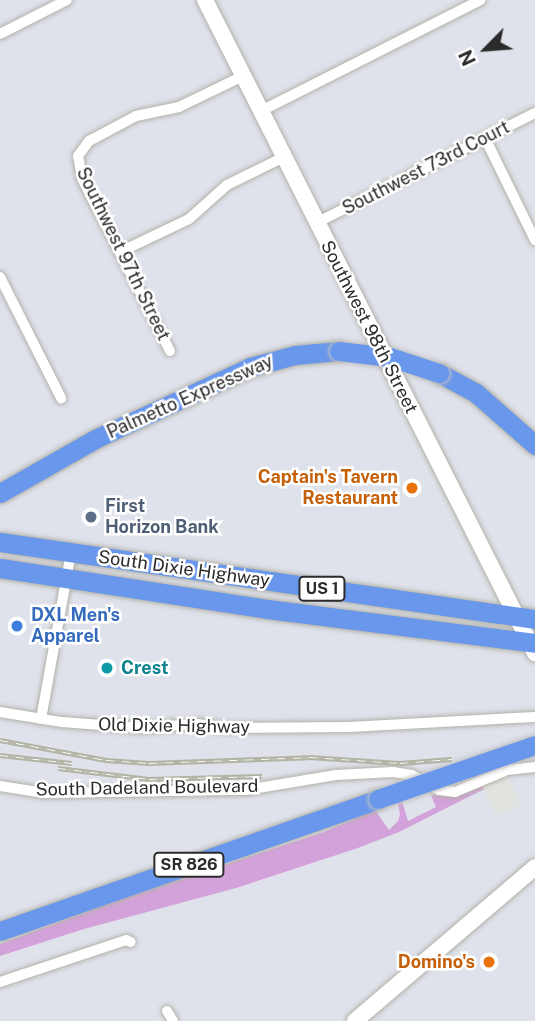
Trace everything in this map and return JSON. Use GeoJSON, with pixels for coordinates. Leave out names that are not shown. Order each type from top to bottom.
{"type":"FeatureCollection","features":[{"type":"Feature","properties":{"kind":"highway","name":"Palmetto Expressway"},"geometry":{"type":"LineString","coordinates":[[0,493],[95,439],[250,367],[295,355],[340,351],[390,357],[439,373],[476,393],[535,445]]}},
{"type":"Feature","properties":{"kind":"highway","name":"South Dixie Highway"},"geometry":{"type":"LineString","coordinates":[[0,542],[526,618]]}},
{"type":"Feature","properties":{"kind":"highway","name":"South Dixie Highway"},"geometry":{"type":"LineString","coordinates":[[0,568],[267,610],[533,646]]}},
{"type":"Feature","properties":{"kind":"highway"},"geometry":{"type":"LineString","coordinates":[[267,610],[273,582]]}},
{"type":"Feature","properties":{"kind":"highway","name":"SR 826"},"geometry":{"type":"LineString","coordinates":[[0,931],[535,745]]}},
{"type":"Feature","properties":{"kind":"street"},"geometry":{"type":"LineString","coordinates":[[0,34],[67,0]]}},
{"type":"Feature","properties":{"kind":"street","name":"Southwest 98th Street"},"geometry":{"type":"LineString","coordinates":[[205,0],[316,223],[526,618],[533,646]]}},
{"type":"Feature","properties":{"kind":"street"},"geometry":{"type":"LineString","coordinates":[[261,111],[481,0]]}},
{"type":"Feature","properties":{"kind":"street","name":"Southwest 97th Street"},"geometry":{"type":"LineString","coordinates":[[170,351],[82,178],[78,156],[89,141],[136,116],[178,107],[243,76]]}},
{"type":"Feature","properties":{"kind":"street","name":"Southwest 73rd Court"},"geometry":{"type":"LineString","coordinates":[[316,223],[535,113]]}},
{"type":"Feature","properties":{"kind":"street"},"geometry":{"type":"LineString","coordinates":[[485,138],[535,240]]}},
{"type":"Feature","properties":{"kind":"street"},"geometry":{"type":"LineString","coordinates":[[120,252],[189,219],[227,185],[284,157]]}},
{"type":"Feature","properties":{"kind":"street"},"geometry":{"type":"LineString","coordinates":[[0,276],[61,398]]}},
{"type":"Feature","properties":{"kind":"street"},"geometry":{"type":"LineString","coordinates":[[41,719],[71,552]]}},
{"type":"Feature","properties":{"kind":"street","name":"Old Dixie Highway"},"geometry":{"type":"LineString","coordinates":[[0,712],[96,725],[349,727],[535,717]]}},
{"type":"Feature","properties":{"kind":"street","name":"South Dadeland Boulevard"},"geometry":{"type":"LineString","coordinates":[[0,786],[44,793],[246,790],[336,775],[393,772],[412,775],[439,790],[455,792],[507,770],[535,767]]}},
{"type":"Feature","properties":{"kind":"street"},"geometry":{"type":"LineString","coordinates":[[355,1021],[535,867]]}},
{"type":"Feature","properties":{"kind":"street"},"geometry":{"type":"LineString","coordinates":[[0,982],[126,940],[131,942]]}},
{"type":"Feature","properties":{"kind":"shaded area"},"geometry":{"type":"Polygon","coordinates":[[[507,774],[521,805],[497,816],[482,786],[507,774]]]}},
{"type":"Feature","properties":{"kind":"shaded area"},"geometry":{"type":"Polygon","coordinates":[[[482,786],[484,789],[399,832],[358,848],[236,888],[84,929],[0,956],[0,944],[133,895],[324,832],[375,810],[389,830],[398,821],[400,814],[397,799],[401,798],[408,821],[436,807],[431,795],[456,797],[482,786]]]}},
{"type":"Feature","properties":{"kind":"railway"},"geometry":{"type":"LineString","coordinates":[[0,740],[106,760],[149,763],[309,757],[400,763],[452,759]]}},
{"type":"Feature","properties":{"kind":"railway"},"geometry":{"type":"LineString","coordinates":[[0,755],[72,763]]}},
{"type":"Feature","properties":{"kind":"railway"},"geometry":{"type":"LineString","coordinates":[[58,768],[149,779],[262,776]]}},
{"type":"Feature","properties":{"kind":"place","name":"Captain's Tavern Restaurant"},"geometry":{"type":"Point","coordinates":[412,488]}},
{"type":"Feature","properties":{"kind":"place","name":"First Horizon Bank"},"geometry":{"type":"Point","coordinates":[91,517]}},
{"type":"Feature","properties":{"kind":"place","name":"DXL Men's Apparel"},"geometry":{"type":"Point","coordinates":[17,626]}},
{"type":"Feature","properties":{"kind":"place","name":"Crest"},"geometry":{"type":"Point","coordinates":[107,668]}},
{"type":"Feature","properties":{"kind":"place","name":"Domino's"},"geometry":{"type":"Point","coordinates":[489,962]}}]}
